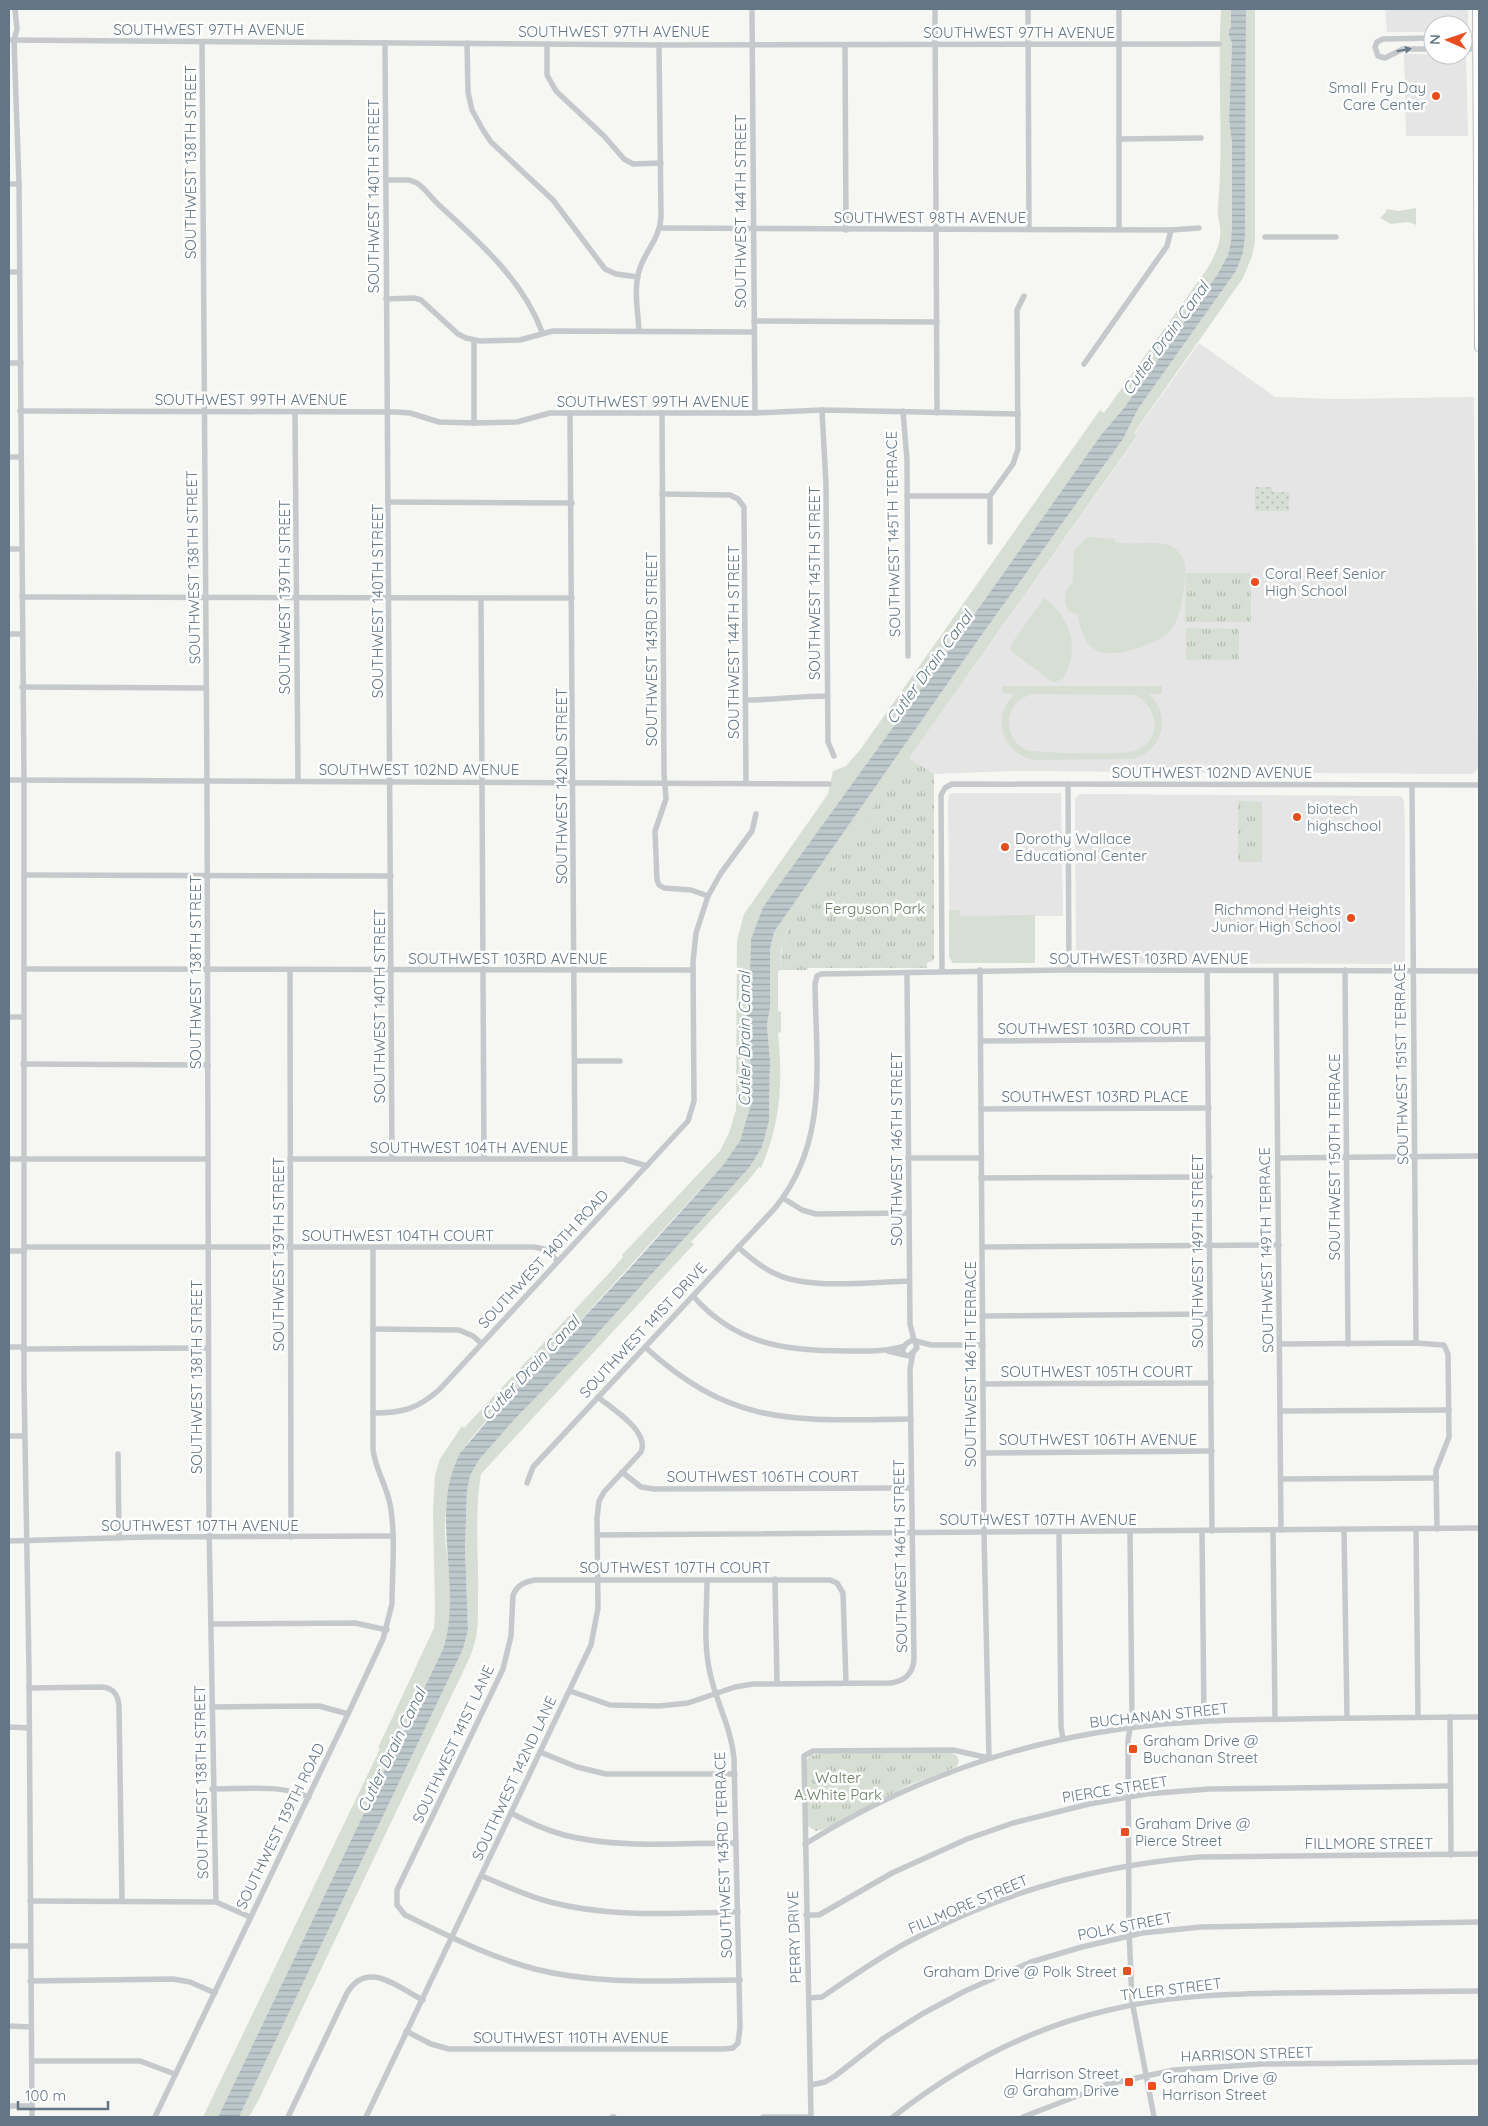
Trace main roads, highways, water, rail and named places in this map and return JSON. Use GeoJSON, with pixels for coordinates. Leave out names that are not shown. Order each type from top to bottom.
{"type":"FeatureCollection","features":[{"type":"Feature","properties":{"kind":"main road"},"geometry":{"type":"LineString","coordinates":[[1477,9],[1479,347]]}},
{"type":"Feature","properties":{"kind":"place","name":"Small Fry Day Care Center"},"geometry":{"type":"Point","coordinates":[1436,96]}},
{"type":"Feature","properties":{"kind":"place","name":"Coral Reef Senior High School"},"geometry":{"type":"Point","coordinates":[1255,582]}},
{"type":"Feature","properties":{"kind":"place","name":"biotech highschool"},"geometry":{"type":"Point","coordinates":[1297,817]}},
{"type":"Feature","properties":{"kind":"place","name":"Dorothy Wallace Educational Center"},"geometry":{"type":"Point","coordinates":[1005,847]}},
{"type":"Feature","properties":{"kind":"place","name":"Richmond Heights Junior High School"},"geometry":{"type":"Point","coordinates":[1351,918]}},
{"type":"Feature","properties":{"kind":"place","name":"Graham Drive @ Buchanan Street"},"geometry":{"type":"Point","coordinates":[1133,1749]}},
{"type":"Feature","properties":{"kind":"place","name":"Graham Drive @ Pierce Street"},"geometry":{"type":"Point","coordinates":[1125,1832]}},
{"type":"Feature","properties":{"kind":"place","name":"Graham Drive @ Polk Street"},"geometry":{"type":"Point","coordinates":[1127,1971]}},
{"type":"Feature","properties":{"kind":"place","name":"Harrison Street @ Graham Drive"},"geometry":{"type":"Point","coordinates":[1129,2082]}},
{"type":"Feature","properties":{"kind":"place","name":"Graham Drive @ Harrison Street"},"geometry":{"type":"Point","coordinates":[1152,2086]}},
{"type":"Feature","properties":{"kind":"water label","name":"Cutler Drain Canal"},"geometry":{"type":"Point","coordinates":[1165,338]}},
{"type":"Feature","properties":{"kind":"water label","name":"Cutler Drain Canal"},"geometry":{"type":"Point","coordinates":[929,667]}},
{"type":"Feature","properties":{"kind":"water label","name":"Cutler Drain Canal"},"geometry":{"type":"Point","coordinates":[744,1039]}},
{"type":"Feature","properties":{"kind":"water label","name":"Cutler Drain Canal"},"geometry":{"type":"Point","coordinates":[530,1368]}},
{"type":"Feature","properties":{"kind":"water label","name":"Cutler Drain Canal"},"geometry":{"type":"Point","coordinates":[391,1750]}},
{"type":"Feature","properties":{"kind":"park label","name":"Ferguson Park"},"geometry":{"type":"Point","coordinates":[875,908]}},
{"type":"Feature","properties":{"kind":"park label","name":"Walter A.White Park"},"geometry":{"type":"Point","coordinates":[838,1786]}}]}
